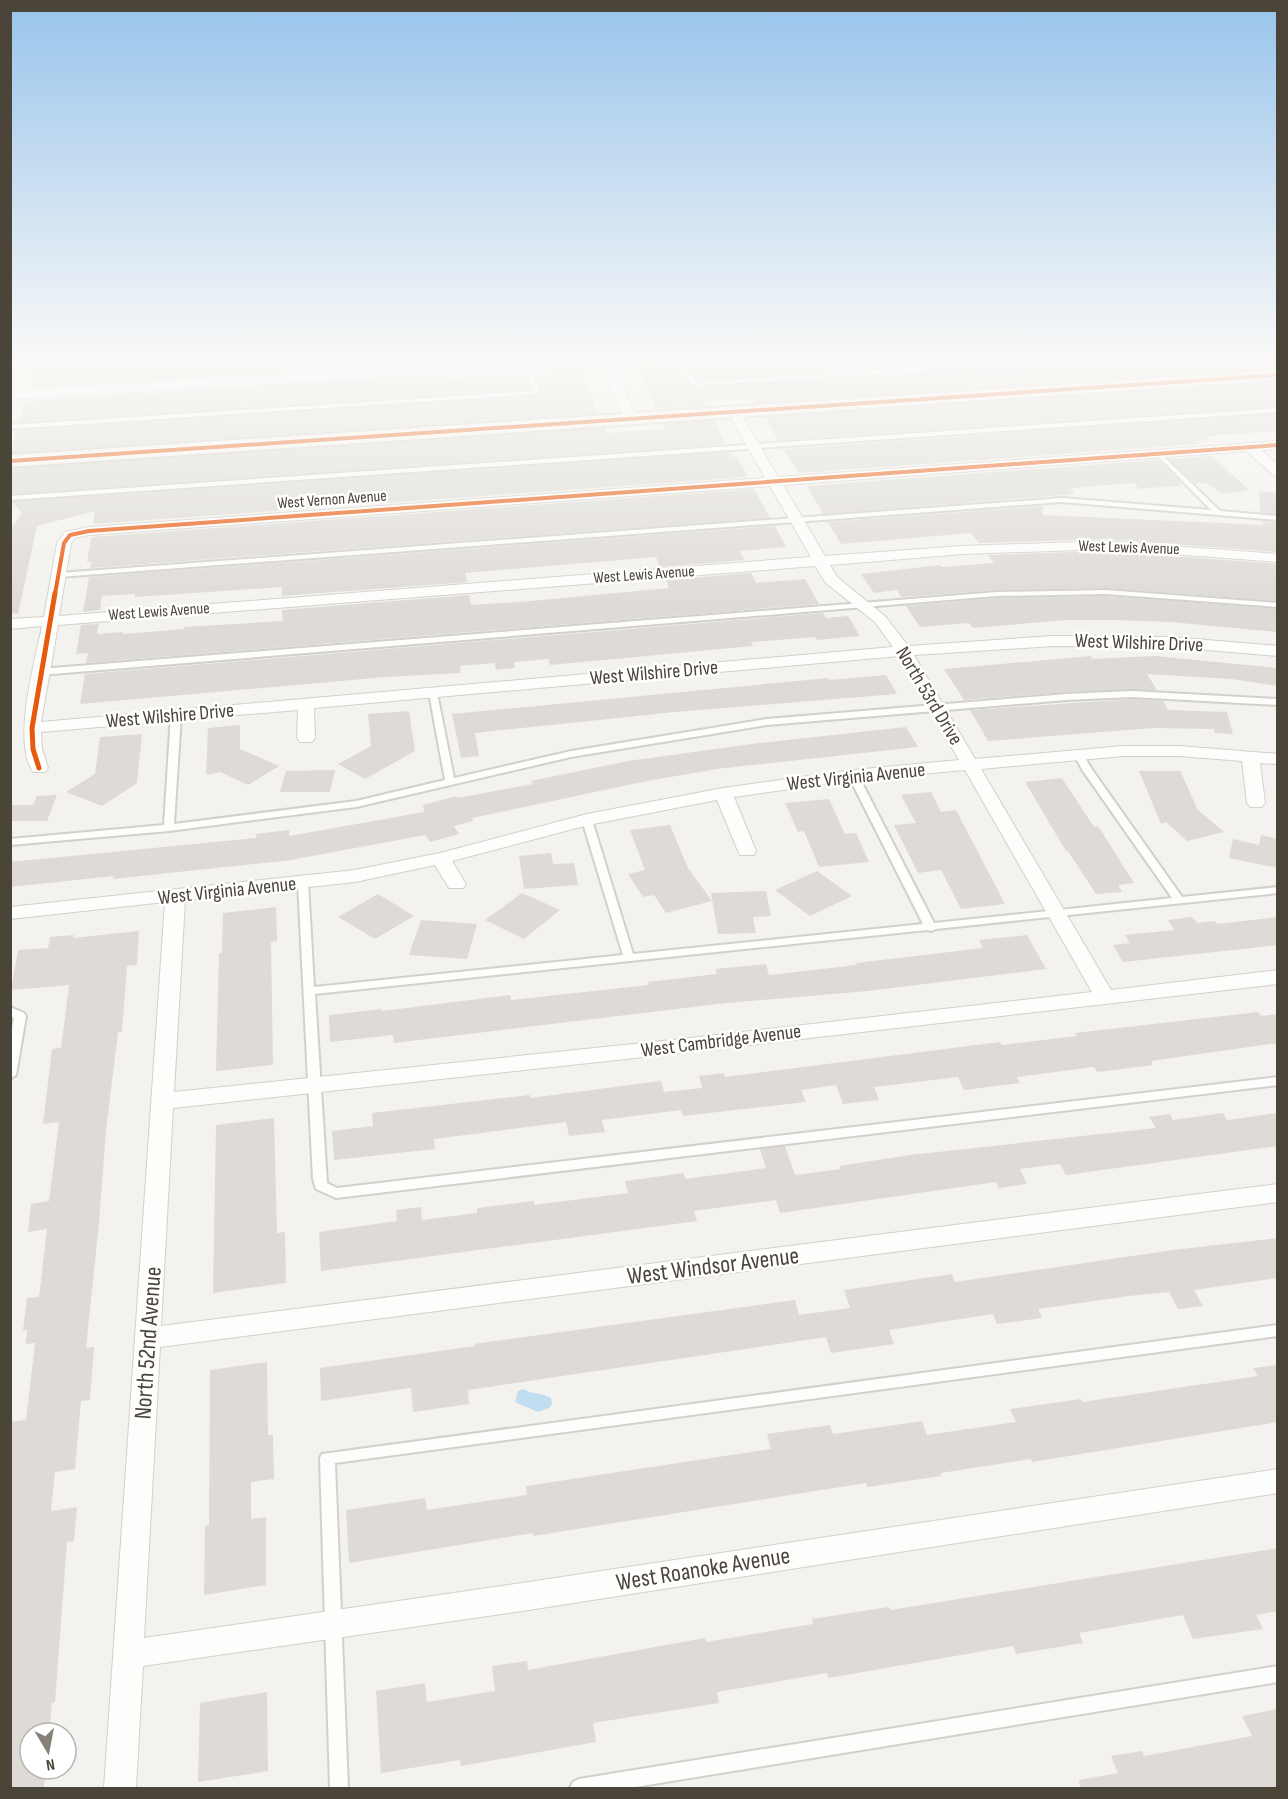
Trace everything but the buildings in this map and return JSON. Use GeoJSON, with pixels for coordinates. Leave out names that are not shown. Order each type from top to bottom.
{"type":"FeatureCollection","features":[{"type":"Feature","properties":{"kind":"street"},"geometry":{"type":"LineString","coordinates":[[10,460],[283,442]]}},
{"type":"Feature","properties":{"kind":"street","name":"North 53rd Drive"},"geometry":{"type":"LineString","coordinates":[[751,442],[831,580],[880,619],[904,651],[1105,997]]}},
{"type":"Feature","properties":{"kind":"street","name":"West Vernon Avenue"},"geometry":{"type":"LineString","coordinates":[[59,575],[64,543],[70,535],[89,531],[1278,445]]}},
{"type":"Feature","properties":{"kind":"street"},"geometry":{"type":"LineString","coordinates":[[1250,447],[1278,472]]}},
{"type":"Feature","properties":{"kind":"street","name":"West Lewis Avenue"},"geometry":{"type":"LineString","coordinates":[[10,624],[963,550],[1106,545],[1278,558]]}},
{"type":"Feature","properties":{"kind":"street"},"geometry":{"type":"LineString","coordinates":[[39,768],[33,749],[32,728],[40,672],[59,575]]}},
{"type":"Feature","properties":{"kind":"street","name":"West Wilshire Drive"},"geometry":{"type":"LineString","coordinates":[[32,728],[904,651],[1053,641],[1171,642],[1278,651]]}},
{"type":"Feature","properties":{"kind":"street"},"geometry":{"type":"LineString","coordinates":[[306,704],[306,738]]}},
{"type":"Feature","properties":{"kind":"street","name":"West Virginia Avenue"},"geometry":{"type":"LineString","coordinates":[[10,913],[354,876],[441,858],[587,820],[723,793],[853,774],[1123,751],[1179,751],[1278,759]]}},
{"type":"Feature","properties":{"kind":"street"},"geometry":{"type":"LineString","coordinates":[[1250,756],[1256,803]]}},
{"type":"Feature","properties":{"kind":"street"},"geometry":{"type":"LineString","coordinates":[[723,793],[747,851]]}},
{"type":"Feature","properties":{"kind":"street"},"geometry":{"type":"LineString","coordinates":[[441,858],[456,884]]}},
{"type":"Feature","properties":{"kind":"street","name":"North 52nd Avenue"},"geometry":{"type":"LineString","coordinates":[[120,1788],[175,897]]}},
{"type":"Feature","properties":{"kind":"street","name":"West Cambridge Avenue"},"geometry":{"type":"LineString","coordinates":[[163,1101],[672,1047],[1278,977]]}},
{"type":"Feature","properties":{"kind":"street","name":"West Windsor Avenue"},"geometry":{"type":"LineString","coordinates":[[148,1338],[1278,1193]]}},
{"type":"Feature","properties":{"kind":"street","name":"West Roanoke Avenue"},"geometry":{"type":"LineString","coordinates":[[129,1653],[332,1625],[1278,1481]]}},
{"type":"Feature","properties":{"kind":"lane"},"geometry":{"type":"LineString","coordinates":[[10,498],[812,442]]}},
{"type":"Feature","properties":{"kind":"lane"},"geometry":{"type":"LineString","coordinates":[[1159,454],[1217,512]]}},
{"type":"Feature","properties":{"kind":"lane"},"geometry":{"type":"LineString","coordinates":[[59,575],[1062,500],[1278,518]]}},
{"type":"Feature","properties":{"kind":"lane"},"geometry":{"type":"LineString","coordinates":[[40,672],[997,594],[1106,592],[1278,605]]}},
{"type":"Feature","properties":{"kind":"lane"},"geometry":{"type":"LineString","coordinates":[[433,693],[450,782]]}},
{"type":"Feature","properties":{"kind":"lane"},"geometry":{"type":"LineString","coordinates":[[10,842],[169,828],[356,804],[571,754],[767,722],[935,707],[1132,694],[1278,702]]}},
{"type":"Feature","properties":{"kind":"lane"},"geometry":{"type":"LineString","coordinates":[[169,828],[176,716]]}},
{"type":"Feature","properties":{"kind":"lane"},"geometry":{"type":"LineString","coordinates":[[1079,755],[1179,900]]}},
{"type":"Feature","properties":{"kind":"lane"},"geometry":{"type":"LineString","coordinates":[[853,774],[931,928]]}},
{"type":"Feature","properties":{"kind":"lane"},"geometry":{"type":"LineString","coordinates":[[587,820],[629,958]]}},
{"type":"Feature","properties":{"kind":"lane"},"geometry":{"type":"LineString","coordinates":[[303,883],[321,1186],[336,1193],[1278,1081]]}},
{"type":"Feature","properties":{"kind":"lane"},"geometry":{"type":"LineString","coordinates":[[310,991],[1278,890]]}},
{"type":"Feature","properties":{"kind":"lane"},"geometry":{"type":"LineString","coordinates":[[10,1011],[20,1016],[10,1075]]}},
{"type":"Feature","properties":{"kind":"lane"},"geometry":{"type":"LineString","coordinates":[[339,1788],[327,1458],[1278,1330]]}},
{"type":"Feature","properties":{"kind":"lane"},"geometry":{"type":"LineString","coordinates":[[579,1788],[1278,1674]]}},
{"type":"Feature","properties":{"kind":"water"},"geometry":{"type":"Polygon","coordinates":[[[523,1389],[548,1396],[552,1404],[549,1408],[538,1412],[515,1402],[518,1391],[523,1389]]]}},
{"type":"Feature","properties":{"kind":"cycle path"},"geometry":{"type":"LineString","coordinates":[[10,461],[291,442]]}},
{"type":"Feature","properties":{"kind":"cycle path"},"geometry":{"type":"LineString","coordinates":[[39,768],[33,749],[32,728],[64,543],[70,535],[89,531],[1278,445]]}}]}
